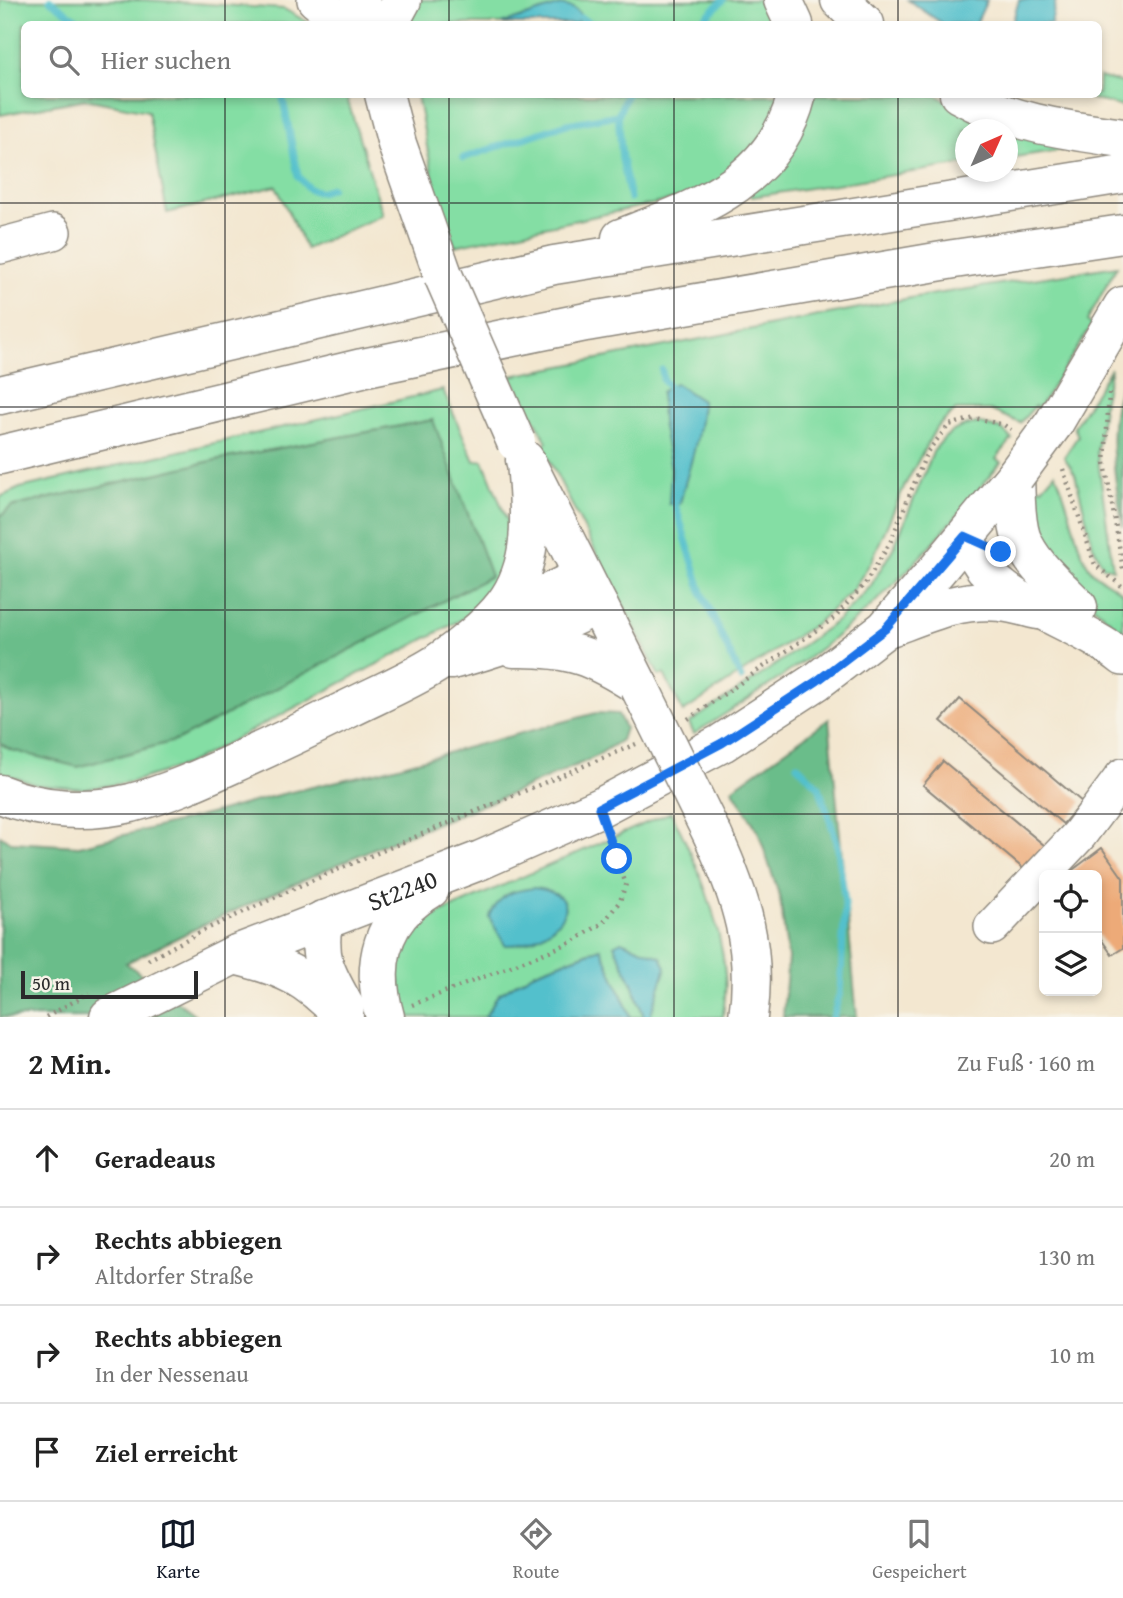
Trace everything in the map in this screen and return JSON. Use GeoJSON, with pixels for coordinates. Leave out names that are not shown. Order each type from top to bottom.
{"type":"FeatureCollection","features":[{"type":"Feature","properties":{"kind":"main road"},"geometry":{"type":"LineString","coordinates":[[360,0],[365,21]]}},
{"type":"Feature","properties":{"kind":"main road"},"geometry":{"type":"LineString","coordinates":[[391,21],[402,0]]}},
{"type":"Feature","properties":{"kind":"main road"},"geometry":{"type":"LineString","coordinates":[[783,0],[793,21]]}},
{"type":"Feature","properties":{"kind":"main road"},"geometry":{"type":"LineString","coordinates":[[840,0],[862,21]]}},
{"type":"Feature","properties":{"kind":"main road"},"geometry":{"type":"LineString","coordinates":[[385,98],[419,207],[469,337],[521,452],[713,836],[742,905],[750,948],[748,1017]]}},
{"type":"Feature","properties":{"kind":"main road"},"geometry":{"type":"LineString","coordinates":[[554,265],[697,208],[728,191],[753,172],[776,144],[792,113],[796,98]]}},
{"type":"Feature","properties":{"kind":"main road"},"geometry":{"type":"LineString","coordinates":[[966,98],[1033,125],[1123,138]]}},
{"type":"Feature","properties":{"kind":"main road"},"geometry":{"type":"LineString","coordinates":[[0,395],[554,265],[1123,174]]}},
{"type":"Feature","properties":{"kind":"main road"},"geometry":{"type":"LineString","coordinates":[[0,455],[362,368],[586,322],[1123,234]]}},
{"type":"Feature","properties":{"kind":"main road"},"geometry":{"type":"LineString","coordinates":[[382,1009],[379,966],[382,943],[395,919],[413,899],[481,860],[599,808],[699,755],[817,681],[885,629],[1015,476],[1054,423],[1121,310]]}},
{"type":"Feature","properties":{"kind":"main road"},"geometry":{"type":"LineString","coordinates":[[0,482],[151,420]]}},
{"type":"Feature","properties":{"kind":"main road"},"geometry":{"type":"LineString","coordinates":[[492,636],[504,605],[517,583],[528,551],[530,511],[521,452]]}},
{"type":"Feature","properties":{"kind":"main road"},"geometry":{"type":"LineString","coordinates":[[1015,476],[1018,521],[1021,536],[1030,555],[1078,607]]}},
{"type":"Feature","properties":{"kind":"main road"},"geometry":{"type":"LineString","coordinates":[[0,794],[19,802],[48,808],[92,808],[129,803],[176,789],[297,735],[492,636],[591,590]]}},
{"type":"Feature","properties":{"kind":"main road"},"geometry":{"type":"LineString","coordinates":[[885,629],[931,611],[965,603],[999,601],[1038,610]]}},
{"type":"Feature","properties":{"kind":"main road"},"geometry":{"type":"LineString","coordinates":[[492,636],[579,654],[605,664],[639,686]]}},
{"type":"Feature","properties":{"kind":"main road","name":"St2240"},"geometry":{"type":"LineString","coordinates":[[102,1004],[481,860]]}},
{"type":"Feature","properties":{"kind":"main road"},"geometry":{"type":"LineString","coordinates":[[333,916],[382,1009]]}},
{"type":"Feature","properties":{"kind":"main road"},"geometry":{"type":"LineString","coordinates":[[234,955],[267,962],[294,974],[320,993],[344,1017]]}},
{"type":"Feature","properties":{"kind":"street"},"geometry":{"type":"LineString","coordinates":[[316,0],[341,21]]}},
{"type":"Feature","properties":{"kind":"street"},"geometry":{"type":"LineString","coordinates":[[0,246],[53,232]]}},
{"type":"Feature","properties":{"kind":"street"},"geometry":{"type":"LineString","coordinates":[[965,536],[1001,552],[1078,607],[1114,651]]}},
{"type":"Feature","properties":{"kind":"street"},"geometry":{"type":"LineString","coordinates":[[965,536],[985,569],[997,581],[1038,610],[1114,651]]}},
{"type":"Feature","properties":{"kind":"street"},"geometry":{"type":"LineString","coordinates":[[992,927],[1079,835],[1123,776]]}},
{"type":"Feature","properties":{"kind":"path"},"geometry":{"type":"LineString","coordinates":[[1109,391],[1105,463],[1123,569]]}},
{"type":"Feature","properties":{"kind":"path"},"geometry":{"type":"LineString","coordinates":[[677,724],[834,618],[865,584],[890,543],[927,452],[949,425],[975,418],[1004,425],[1017,435]]}},
{"type":"Feature","properties":{"kind":"path"},"geometry":{"type":"LineString","coordinates":[[1063,469],[1095,565],[1123,587]]}},
{"type":"Feature","properties":{"kind":"path"},"geometry":{"type":"LineString","coordinates":[[142,964],[202,931],[313,880],[643,741]]}},
{"type":"Feature","properties":{"kind":"path"},"geometry":{"type":"LineString","coordinates":[[382,1009],[572,942],[603,923],[620,901],[625,884],[599,808]]}},
{"type":"Feature","properties":{"kind":"path"},"geometry":{"type":"LineString","coordinates":[[46,1017],[102,1004]]}},
{"type":"Feature","properties":{"kind":"green space"},"geometry":{"type":"Polygon","coordinates":[[[0,0],[146,0],[284,9],[306,21],[21,21],[21,98],[347,98],[383,215],[306,249],[276,186],[167,213],[148,111],[85,99],[0,115],[0,0]]]}},
{"type":"Feature","properties":{"kind":"green space"},"geometry":{"type":"Polygon","coordinates":[[[414,0],[769,0],[778,21],[408,21],[414,0]]]}},
{"type":"Feature","properties":{"kind":"green space"},"geometry":{"type":"Polygon","coordinates":[[[1102,78],[1123,83],[1123,107],[1089,98],[1102,98],[1102,78]]]}},
{"type":"Feature","properties":{"kind":"green space"},"geometry":{"type":"Polygon","coordinates":[[[418,98],[781,98],[764,139],[728,178],[681,198],[455,246],[437,198],[418,98]]]}},
{"type":"Feature","properties":{"kind":"green space"},"geometry":{"type":"Polygon","coordinates":[[[807,98],[941,98],[995,119],[955,119],[955,166],[752,197],[750,193],[807,98]]]}},
{"type":"Feature","properties":{"kind":"green space"},"geometry":{"type":"Polygon","coordinates":[[[1018,128],[1074,148],[1018,156],[1018,128]]]}},
{"type":"Feature","properties":{"kind":"green space"},"geometry":{"type":"Polygon","coordinates":[[[1117,266],[1087,321],[1092,325],[1038,409],[1035,406],[1020,423],[990,410],[956,410],[936,428],[904,487],[872,560],[853,590],[818,622],[683,712],[664,674],[659,676],[542,446],[547,442],[511,376],[916,297],[1117,266]]]}},
{"type":"Feature","properties":{"kind":"green space"},"geometry":{"type":"Polygon","coordinates":[[[1111,368],[1097,452],[1113,569],[1103,566],[1093,546],[1075,474],[1064,457],[1078,436],[1074,427],[1111,368]]]}},
{"type":"Feature","properties":{"kind":"green space"},"geometry":{"type":"Polygon","coordinates":[[[1123,380],[1123,527],[1114,472],[1113,434],[1117,397],[1123,380]]]}},
{"type":"Feature","properties":{"kind":"green space"},"geometry":{"type":"Polygon","coordinates":[[[443,390],[474,461],[483,460],[513,535],[493,603],[186,765],[131,782],[85,789],[37,785],[0,772],[0,743],[11,750],[433,420],[216,460],[11,507],[0,517],[0,497],[20,488],[443,390]]]}},
{"type":"Feature","properties":{"kind":"green space"},"geometry":{"type":"Polygon","coordinates":[[[433,420],[491,576],[178,740],[78,767],[11,750],[0,743],[0,517],[11,507],[216,460],[433,420]]]}},
{"type":"Feature","properties":{"kind":"green space"},"geometry":{"type":"Polygon","coordinates":[[[977,423],[1001,429],[1012,439],[996,459],[1001,462],[930,546],[873,605],[834,638],[694,734],[689,723],[838,620],[870,587],[895,545],[933,452],[952,432],[977,423]]]}},
{"type":"Feature","properties":{"kind":"green space"},"geometry":{"type":"Polygon","coordinates":[[[1055,473],[1086,562],[1095,574],[1123,594],[1123,632],[1055,573],[1037,547],[1030,500],[1038,486],[1042,488],[1055,473]]]}},
{"type":"Feature","properties":{"kind":"green space"},"geometry":{"type":"Polygon","coordinates":[[[596,713],[618,714],[625,728],[621,740],[593,758],[379,846],[203,925],[126,963],[198,1017],[0,1017],[0,835],[11,842],[79,846],[376,772],[596,713]]]}},
{"type":"Feature","properties":{"kind":"green space"},"geometry":{"type":"Polygon","coordinates":[[[829,719],[857,1017],[783,1017],[788,958],[780,898],[758,831],[732,789],[829,719]]]}},
{"type":"Feature","properties":{"kind":"green space"},"geometry":{"type":"Polygon","coordinates":[[[671,812],[690,851],[713,911],[726,979],[723,1017],[650,1017],[632,983],[644,1017],[631,1017],[600,948],[533,973],[498,995],[485,1017],[409,1017],[399,982],[397,955],[402,941],[412,931],[442,912],[671,812]]]}},
{"type":"Feature","properties":{"kind":"water"},"geometry":{"type":"Polygon","coordinates":[[[908,0],[987,0],[977,21],[939,21],[908,0]]]}},
{"type":"Feature","properties":{"kind":"water"},"geometry":{"type":"Polygon","coordinates":[[[1019,0],[1056,0],[1052,21],[1013,21],[1019,0]]]}},
{"type":"Feature","properties":{"kind":"water"},"geometry":{"type":"Polygon","coordinates":[[[560,5],[573,8],[581,18],[578,21],[510,21],[560,5]]]}},
{"type":"Feature","properties":{"kind":"water"},"geometry":{"type":"Polygon","coordinates":[[[675,383],[702,401],[696,441],[680,504],[669,504],[671,469],[662,422],[661,392],[675,383]]]}},
{"type":"Feature","properties":{"kind":"water"},"geometry":{"type":"Polygon","coordinates":[[[535,888],[554,893],[563,901],[564,911],[559,921],[535,938],[520,944],[505,945],[489,917],[502,898],[519,890],[535,888]]]}},
{"type":"Feature","properties":{"kind":"water"},"geometry":{"type":"Polygon","coordinates":[[[621,941],[661,957],[666,967],[650,1017],[644,1017],[614,945],[621,941]]]}},
{"type":"Feature","properties":{"kind":"water"},"geometry":{"type":"Polygon","coordinates":[[[601,948],[631,1017],[485,1017],[498,995],[533,973],[601,948]]]}},
{"type":"Feature","properties":{"kind":"building"},"geometry":{"type":"Polygon","coordinates":[[[960,699],[1082,802],[1063,824],[941,721],[960,699]]]}},
{"type":"Feature","properties":{"kind":"building"},"geometry":{"type":"Polygon","coordinates":[[[943,761],[1045,846],[1025,870],[923,785],[943,761]]]}},
{"type":"Feature","properties":{"kind":"building"},"geometry":{"type":"Polygon","coordinates":[[[1102,848],[1123,878],[1123,948],[1112,955],[1102,940],[1102,870],[1073,870],[1102,848]]]}},
{"type":"Feature","properties":{"kind":"waterway"},"geometry":{"type":"LineString","coordinates":[[50,0],[79,21]]}},
{"type":"Feature","properties":{"kind":"waterway"},"geometry":{"type":"LineString","coordinates":[[702,21],[723,0]]}},
{"type":"Feature","properties":{"kind":"waterway"},"geometry":{"type":"LineString","coordinates":[[581,18],[586,21]]}},
{"type":"Feature","properties":{"kind":"waterway"},"geometry":{"type":"LineString","coordinates":[[283,98],[298,176],[309,189],[320,192],[331,188]]}},
{"type":"Feature","properties":{"kind":"waterway"},"geometry":{"type":"LineString","coordinates":[[625,98],[618,115],[622,159],[630,198]]}},
{"type":"Feature","properties":{"kind":"waterway"},"geometry":{"type":"LineString","coordinates":[[463,158],[567,124],[618,115]]}},
{"type":"Feature","properties":{"kind":"waterway"},"geometry":{"type":"LineString","coordinates":[[662,370],[663,380],[669,387]]}},
{"type":"Feature","properties":{"kind":"waterway"},"geometry":{"type":"LineString","coordinates":[[675,504],[702,593],[741,678]]}},
{"type":"Feature","properties":{"kind":"waterway"},"geometry":{"type":"LineString","coordinates":[[797,765],[819,787],[837,842],[845,903],[840,992],[833,1017]]}},
{"type":"Feature","properties":{"kind":"route"},"geometry":{"type":"LineString","coordinates":[[617,859],[599,808],[722,743],[817,681],[885,629],[965,536],[1001,552]]}}]}
